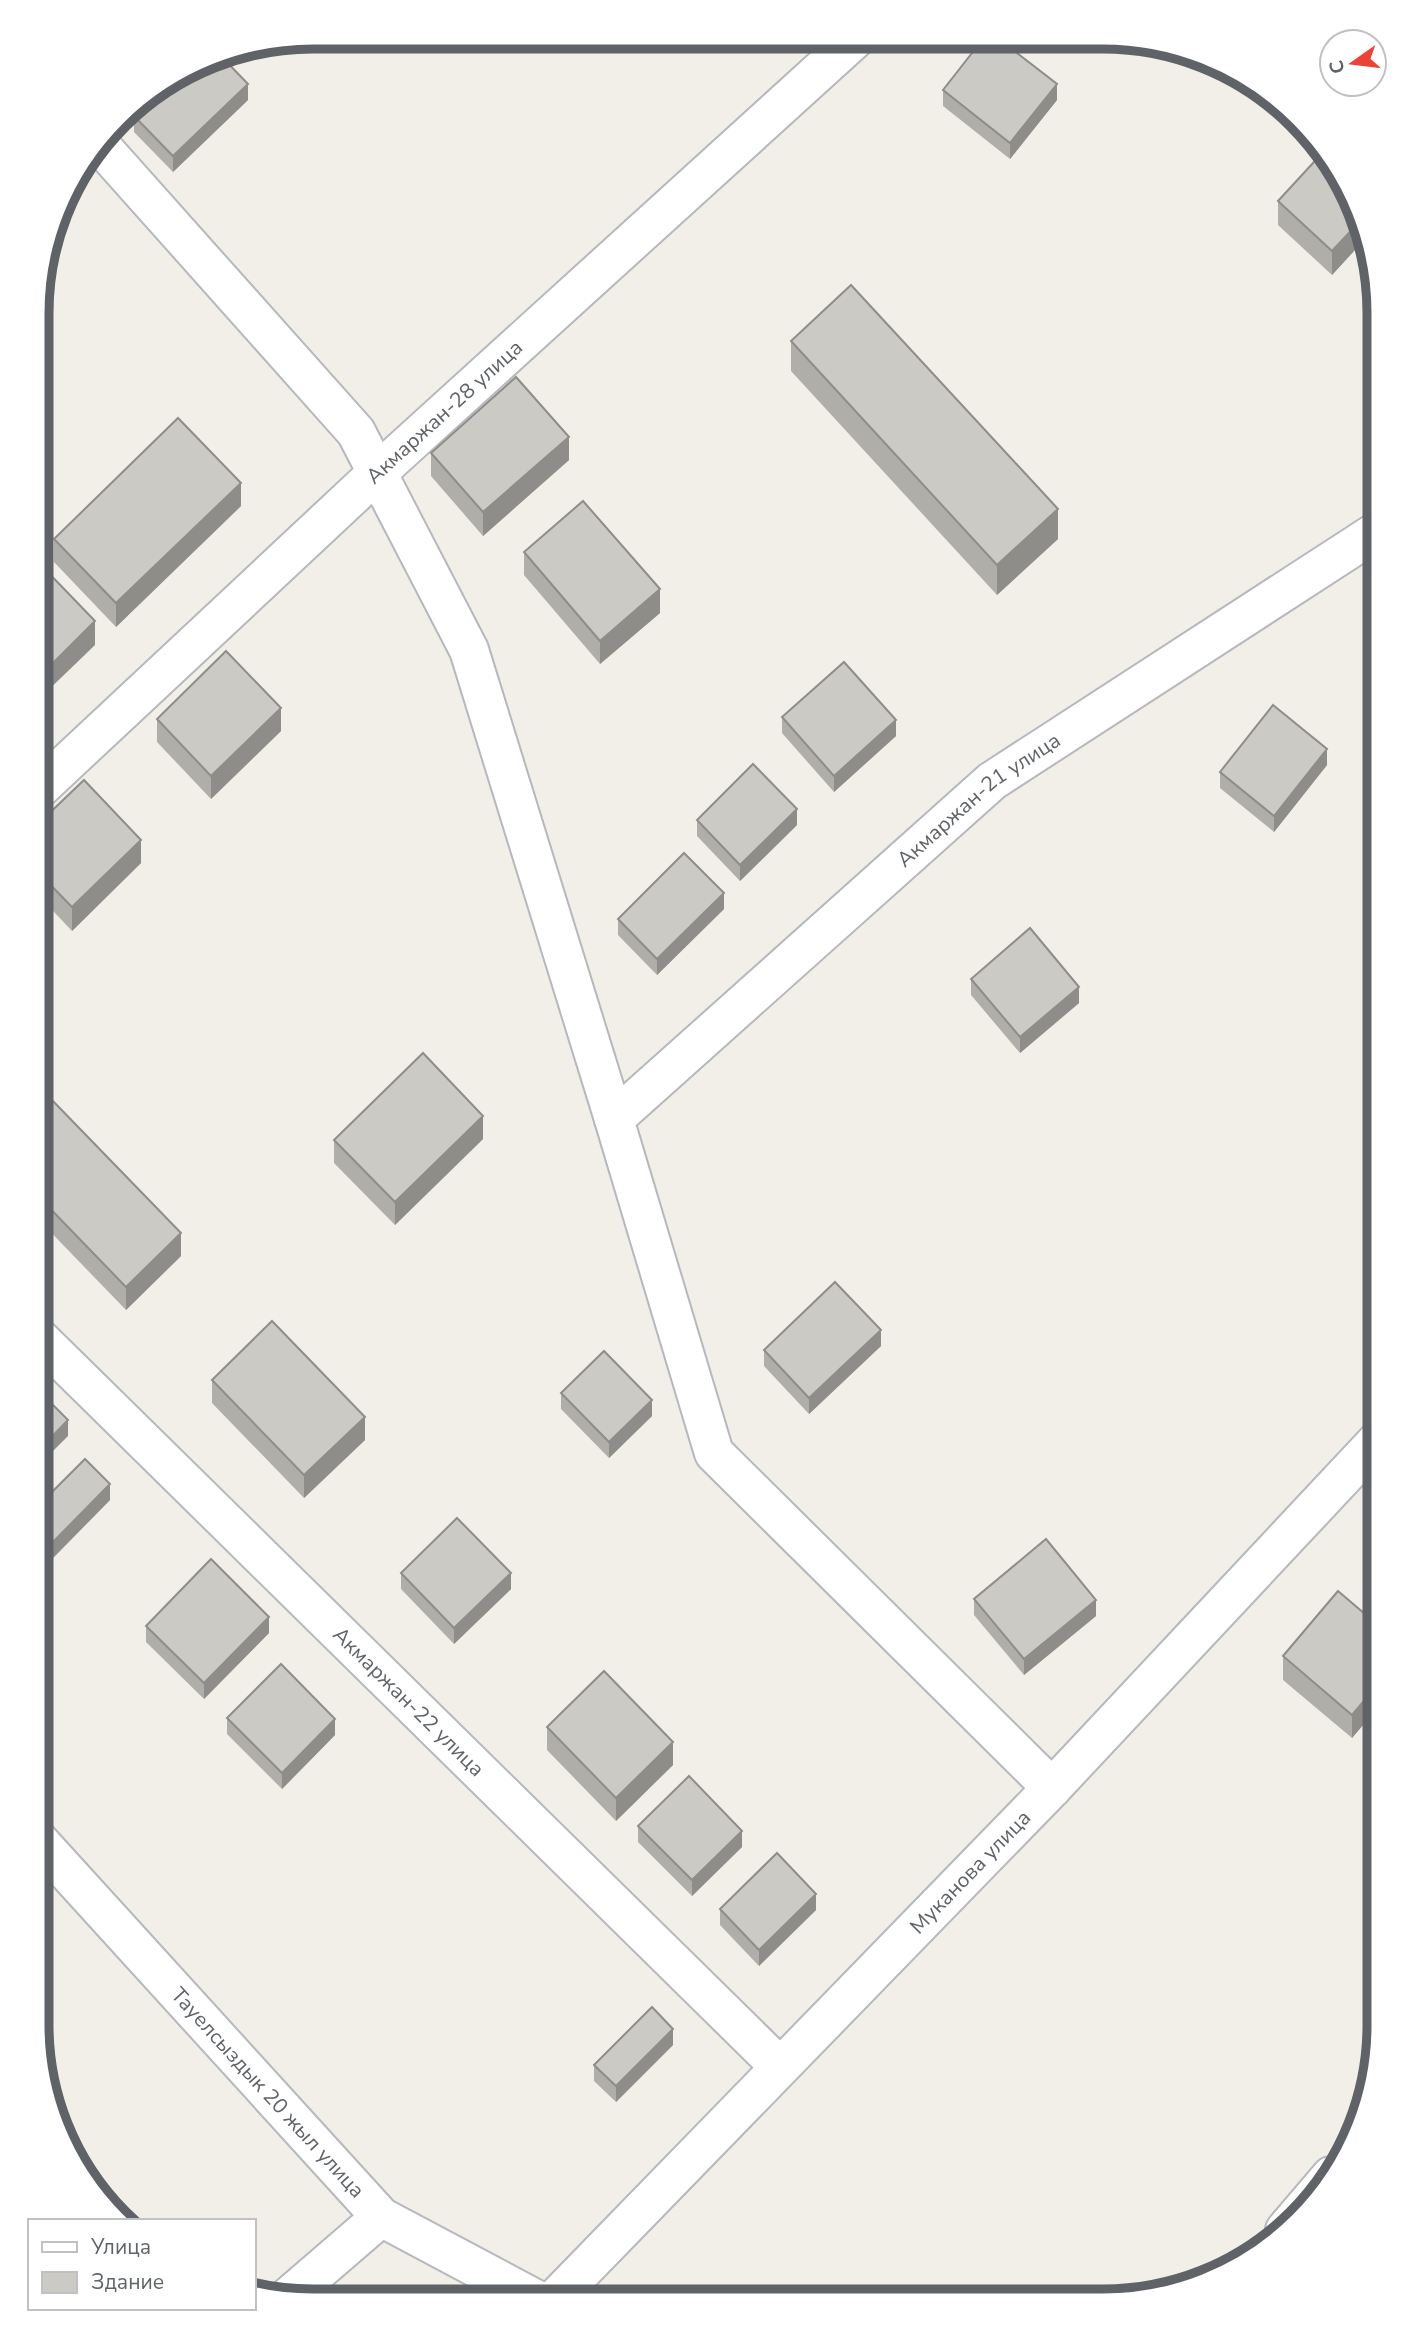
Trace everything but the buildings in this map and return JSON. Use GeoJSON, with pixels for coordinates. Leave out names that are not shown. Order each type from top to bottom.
{"type":"FeatureCollection","features":[{"type":"Feature","properties":{"kind":"street","name":"Акмаржан-28 улица"},"geometry":{"type":"LineString","coordinates":[[49,780],[377,473],[844,49]]}},
{"type":"Feature","properties":{"kind":"street"},"geometry":{"type":"LineString","coordinates":[[105,150],[356,432],[470,650],[714,1453],[1052,1788]]}},
{"type":"Feature","properties":{"kind":"street","name":"Акмаржан-21 улица"},"geometry":{"type":"LineString","coordinates":[[614,1119],[992,781],[1367,538]]}},
{"type":"Feature","properties":{"kind":"street","name":"Акмаржан-22 улица"},"geometry":{"type":"LineString","coordinates":[[49,1348],[780,2067]]}},
{"type":"Feature","properties":{"kind":"street","name":"Муканова улица"},"geometry":{"type":"LineString","coordinates":[[565,2289],[1052,1788],[1367,1452]]}},
{"type":"Feature","properties":{"kind":"street","name":"Тауелсыздык 20 жыл улица"},"geometry":{"type":"LineString","coordinates":[[49,1852],[381,2217],[516,2289]]}},
{"type":"Feature","properties":{"kind":"street"},"geometry":{"type":"LineString","coordinates":[[299,2288],[381,2217]]}}]}
